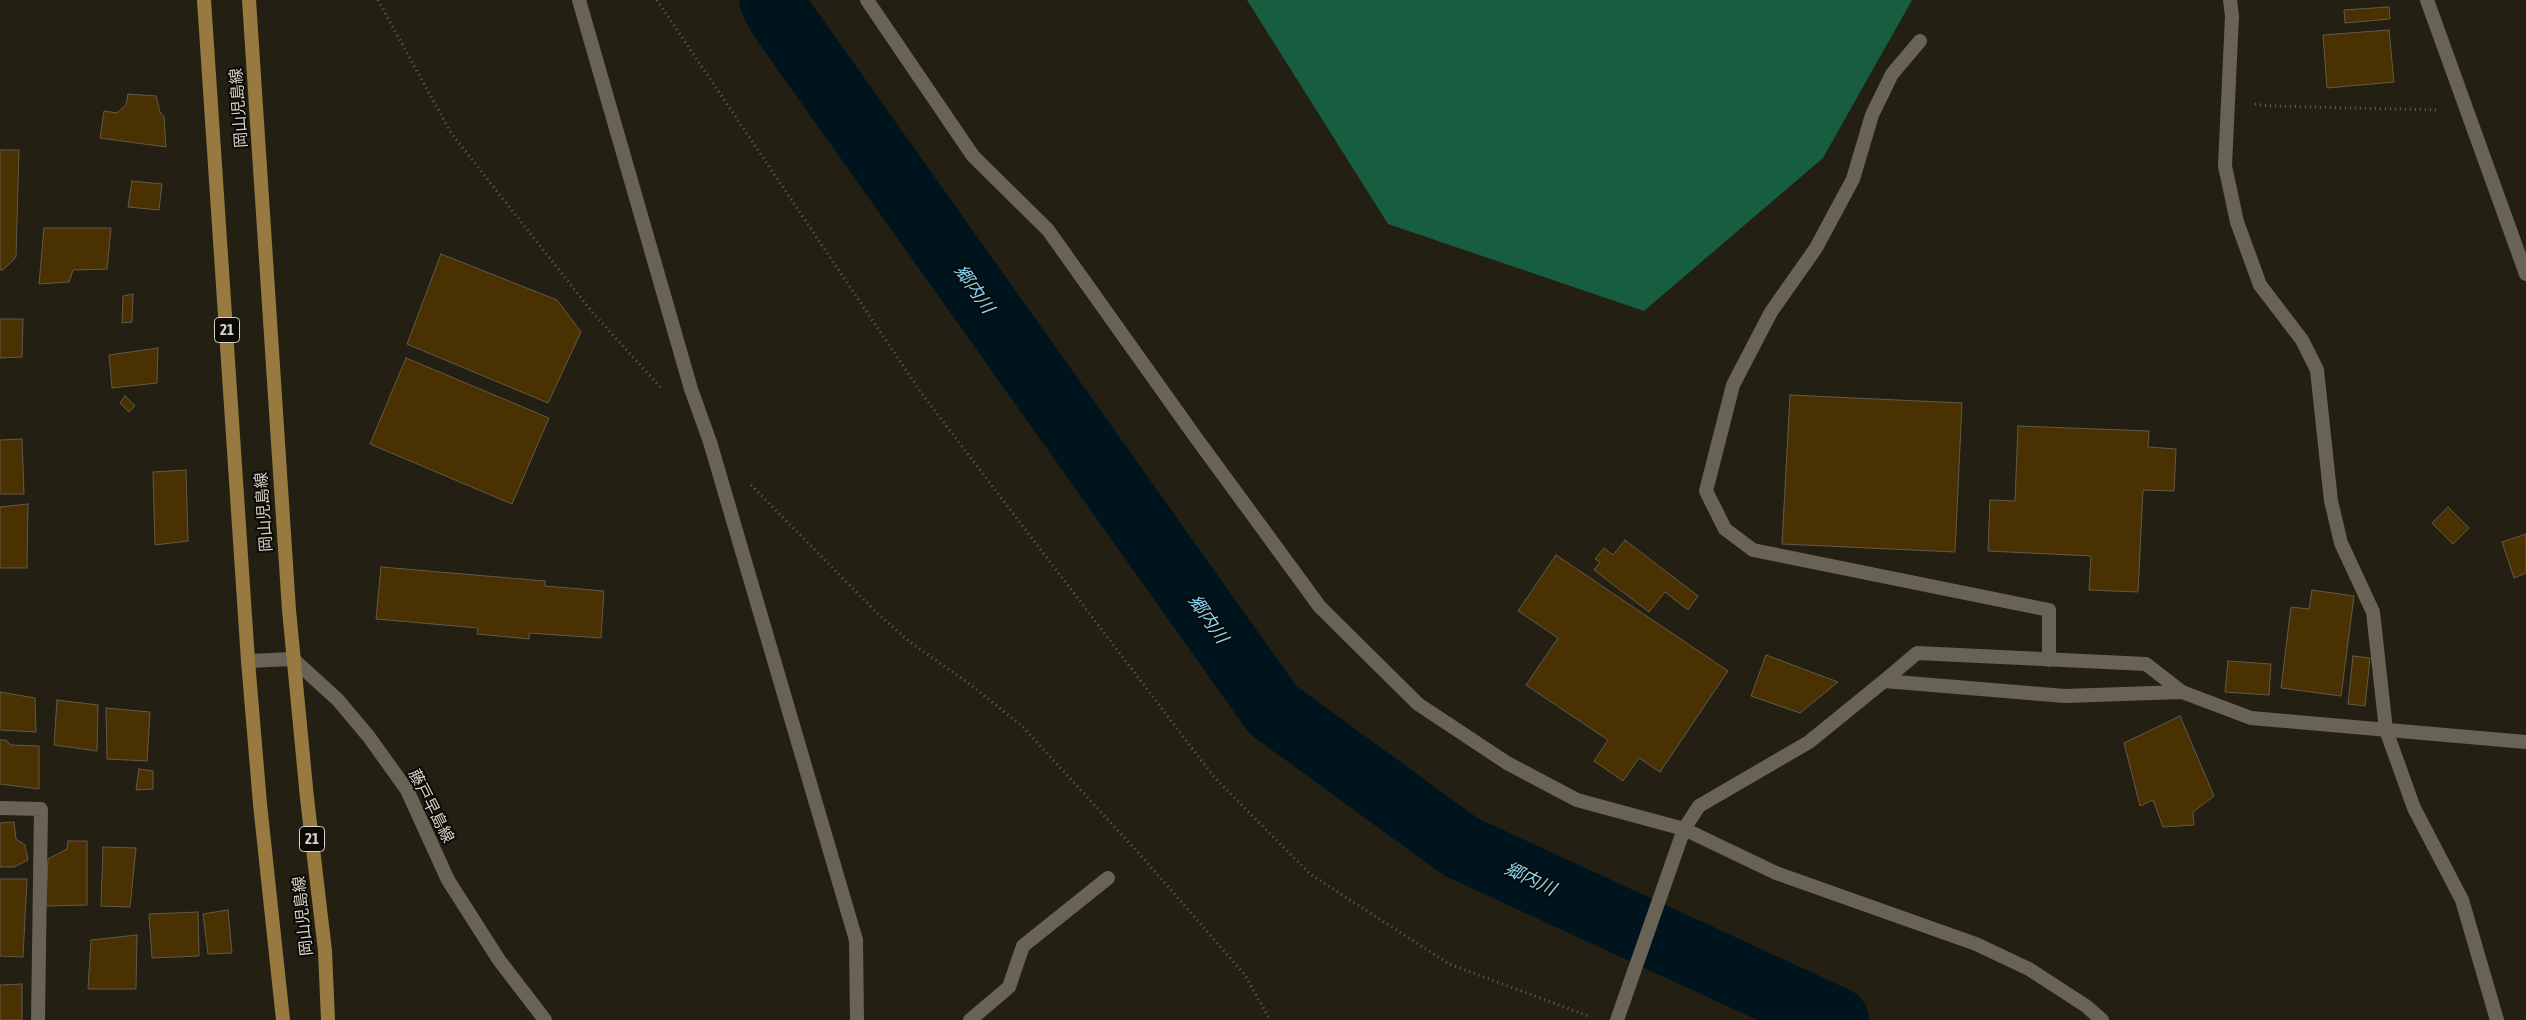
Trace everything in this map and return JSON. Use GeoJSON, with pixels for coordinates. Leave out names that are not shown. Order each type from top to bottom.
{"type":"FeatureCollection","features":[{"type":"Feature","properties":{"kind":"main road","name":"岡山児島線"},"geometry":{"type":"LineString","coordinates":[[204,0],[248,661],[260,804],[284,1020]]}},
{"type":"Feature","properties":{"kind":"main road","name":"岡山児島線"},"geometry":{"type":"LineString","coordinates":[[249,0],[277,449],[293,659],[325,952],[328,1020]]}},
{"type":"Feature","properties":{"kind":"street"},"geometry":{"type":"LineString","coordinates":[[578,0],[691,389],[710,442],[856,940],[857,1020]]}},
{"type":"Feature","properties":{"kind":"street"},"geometry":{"type":"LineString","coordinates":[[867,0],[973,156],[1048,230],[1194,435],[1327,614],[1418,704],[1507,763],[1577,800],[1684,829],[1776,873],[1976,944],[2029,969],[2086,1006],[2102,1020]]}},
{"type":"Feature","properties":{"kind":"street"},"geometry":{"type":"LineString","coordinates":[[2230,0],[2232,16],[2225,166],[2237,222],[2260,285],[2302,340],[2316,370],[2331,502],[2341,543],[2373,612],[2386,730],[2414,808],[2462,900],[2497,1020]]}},
{"type":"Feature","properties":{"kind":"street"},"geometry":{"type":"LineString","coordinates":[[2428,0],[2526,274]]}},
{"type":"Feature","properties":{"kind":"street"},"geometry":{"type":"LineString","coordinates":[[1920,40],[1892,74],[1872,115],[1853,179],[1816,248],[1771,312],[1733,384],[1706,491],[1725,529],[1753,550],[2049,610],[2049,660]]}},
{"type":"Feature","properties":{"kind":"street"},"geometry":{"type":"LineString","coordinates":[[1617,1020],[1684,829],[1698,806],[1809,742],[1917,653],[2146,664],[2182,692],[2251,718],[2526,742]]}},
{"type":"Feature","properties":{"kind":"street"},"geometry":{"type":"LineString","coordinates":[[248,661],[293,659]]}},
{"type":"Feature","properties":{"kind":"street","name":"藤戸早島線"},"geometry":{"type":"LineString","coordinates":[[293,659],[350,715],[407,790],[448,880],[500,960],[545,1020]]}},
{"type":"Feature","properties":{"kind":"street"},"geometry":{"type":"LineString","coordinates":[[1884,681],[2065,696],[2182,692]]}},
{"type":"Feature","properties":{"kind":"street"},"geometry":{"type":"LineString","coordinates":[[0,808],[41,808],[38,1020]]}},
{"type":"Feature","properties":{"kind":"street"},"geometry":{"type":"LineString","coordinates":[[970,1020],[1009,987],[1023,946],[1108,878]]}},
{"type":"Feature","properties":{"kind":"path"},"geometry":{"type":"LineString","coordinates":[[378,0],[451,133],[593,313],[664,392]]}},
{"type":"Feature","properties":{"kind":"path"},"geometry":{"type":"LineString","coordinates":[[657,0],[922,394],[1214,778],[1310,874],[1449,964],[1599,1020]]}},
{"type":"Feature","properties":{"kind":"path"},"geometry":{"type":"LineString","coordinates":[[2228,98],[2271,106],[2466,110]]}},
{"type":"Feature","properties":{"kind":"path"},"geometry":{"type":"LineString","coordinates":[[749,483],[877,613],[910,642],[967,682],[1028,732],[1138,851],[1244,976],[1270,1020]]}},
{"type":"Feature","properties":{"kind":"green space"},"geometry":{"type":"Polygon","coordinates":[[[1247,0],[1912,0],[1823,158],[1644,311],[1388,224],[1247,0]]]}},
{"type":"Feature","properties":{"kind":"building"},"geometry":{"type":"Polygon","coordinates":[[[2389,7],[2390,19],[2345,23],[2344,10],[2389,7]]]}},
{"type":"Feature","properties":{"kind":"building"},"geometry":{"type":"Polygon","coordinates":[[[2389,30],[2394,82],[2327,88],[2323,35],[2389,30]]]}},
{"type":"Feature","properties":{"kind":"building"},"geometry":{"type":"Polygon","coordinates":[[[128,94],[156,96],[160,112],[164,117],[166,147],[100,138],[104,111],[117,113],[126,105],[128,94]]]}},
{"type":"Feature","properties":{"kind":"building"},"geometry":{"type":"Polygon","coordinates":[[[0,150],[19,150],[16,257],[3,270],[0,270],[0,150]]]}},
{"type":"Feature","properties":{"kind":"building"},"geometry":{"type":"Polygon","coordinates":[[[132,181],[162,184],[159,210],[128,207],[132,181]]]}},
{"type":"Feature","properties":{"kind":"building"},"geometry":{"type":"Polygon","coordinates":[[[44,228],[111,228],[107,269],[73,270],[69,282],[39,284],[44,228]]]}},
{"type":"Feature","properties":{"kind":"building"},"geometry":{"type":"Polygon","coordinates":[[[441,254],[557,300],[581,332],[548,403],[407,344],[441,254]]]}},
{"type":"Feature","properties":{"kind":"building"},"geometry":{"type":"Polygon","coordinates":[[[133,294],[132,322],[122,323],[123,296],[133,294]]]}},
{"type":"Feature","properties":{"kind":"building"},"geometry":{"type":"Polygon","coordinates":[[[0,319],[23,319],[22,357],[0,358],[0,319]]]}},
{"type":"Feature","properties":{"kind":"building"},"geometry":{"type":"Polygon","coordinates":[[[158,348],[157,383],[112,388],[109,355],[158,348]]]}},
{"type":"Feature","properties":{"kind":"building"},"geometry":{"type":"Polygon","coordinates":[[[406,358],[549,418],[512,504],[370,444],[406,358]]]}},
{"type":"Feature","properties":{"kind":"building"},"geometry":{"type":"Polygon","coordinates":[[[1790,395],[1962,403],[1955,552],[1782,544],[1790,395]]]}},
{"type":"Feature","properties":{"kind":"building"},"geometry":{"type":"Polygon","coordinates":[[[125,396],[135,406],[129,412],[120,403],[125,396]]]}},
{"type":"Feature","properties":{"kind":"building"},"geometry":{"type":"Polygon","coordinates":[[[2018,426],[2149,431],[2148,447],[2176,449],[2174,491],[2143,490],[2138,592],[2089,590],[2091,556],[1988,551],[1990,500],[2015,501],[2018,426]]]}},
{"type":"Feature","properties":{"kind":"building"},"geometry":{"type":"Polygon","coordinates":[[[22,439],[24,494],[0,494],[0,440],[22,439]]]}},
{"type":"Feature","properties":{"kind":"building"},"geometry":{"type":"Polygon","coordinates":[[[186,470],[188,541],[155,545],[153,472],[186,470]]]}},
{"type":"Feature","properties":{"kind":"building"},"geometry":{"type":"Polygon","coordinates":[[[28,504],[27,568],[0,568],[0,507],[28,504]]]}},
{"type":"Feature","properties":{"kind":"building"},"geometry":{"type":"Polygon","coordinates":[[[2448,507],[2469,528],[2453,544],[2432,523],[2448,507]]]}},
{"type":"Feature","properties":{"kind":"building"},"geometry":{"type":"Polygon","coordinates":[[[2526,534],[2526,573],[2514,578],[2502,542],[2526,534]]]}},
{"type":"Feature","properties":{"kind":"building"},"geometry":{"type":"Polygon","coordinates":[[[1625,540],[1698,596],[1688,610],[1665,592],[1649,612],[1594,570],[1600,562],[1595,559],[1604,548],[1613,555],[1625,540]]]}},
{"type":"Feature","properties":{"kind":"building"},"geometry":{"type":"Polygon","coordinates":[[[1556,555],[1728,671],[1660,772],[1639,758],[1623,781],[1594,761],[1608,740],[1526,685],[1558,638],[1518,611],[1556,555]]]}},
{"type":"Feature","properties":{"kind":"building"},"geometry":{"type":"Polygon","coordinates":[[[381,567],[545,581],[545,586],[604,591],[601,638],[529,633],[529,639],[477,634],[478,628],[376,619],[381,567]]]}},
{"type":"Feature","properties":{"kind":"building"},"geometry":{"type":"Polygon","coordinates":[[[2312,590],[2354,596],[2341,696],[2281,688],[2291,607],[2309,609],[2312,590]]]}},
{"type":"Feature","properties":{"kind":"building"},"geometry":{"type":"Polygon","coordinates":[[[1766,655],[1838,682],[1800,713],[1751,696],[1766,655]]]}},
{"type":"Feature","properties":{"kind":"building"},"geometry":{"type":"Polygon","coordinates":[[[2353,656],[2370,658],[2365,706],[2348,704],[2353,656]]]}},
{"type":"Feature","properties":{"kind":"building"},"geometry":{"type":"Polygon","coordinates":[[[2228,661],[2271,664],[2269,695],[2225,692],[2228,661]]]}},
{"type":"Feature","properties":{"kind":"building"},"geometry":{"type":"Polygon","coordinates":[[[0,692],[35,698],[36,732],[0,730],[0,692]]]}},
{"type":"Feature","properties":{"kind":"building"},"geometry":{"type":"Polygon","coordinates":[[[57,700],[98,705],[97,751],[54,745],[57,700]]]}},
{"type":"Feature","properties":{"kind":"building"},"geometry":{"type":"Polygon","coordinates":[[[106,708],[150,712],[147,761],[107,759],[106,708]]]}},
{"type":"Feature","properties":{"kind":"building"},"geometry":{"type":"Polygon","coordinates":[[[2180,716],[2214,796],[2193,812],[2194,825],[2163,827],[2153,800],[2140,806],[2124,743],[2180,716]]]}},
{"type":"Feature","properties":{"kind":"building"},"geometry":{"type":"Polygon","coordinates":[[[0,740],[6,740],[11,745],[39,746],[39,789],[0,784],[0,740]]]}},
{"type":"Feature","properties":{"kind":"building"},"geometry":{"type":"Polygon","coordinates":[[[139,769],[153,771],[153,789],[136,790],[139,769]]]}},
{"type":"Feature","properties":{"kind":"building"},"geometry":{"type":"Polygon","coordinates":[[[14,822],[16,839],[25,845],[28,860],[14,867],[0,867],[0,823],[14,822]]]}},
{"type":"Feature","properties":{"kind":"building"},"geometry":{"type":"Polygon","coordinates":[[[68,841],[87,841],[87,905],[46,906],[48,859],[67,849],[68,841]]]}},
{"type":"Feature","properties":{"kind":"building"},"geometry":{"type":"Polygon","coordinates":[[[103,847],[136,848],[130,907],[101,906],[103,847]]]}},
{"type":"Feature","properties":{"kind":"building"},"geometry":{"type":"Polygon","coordinates":[[[0,879],[27,879],[23,957],[0,956],[0,879]]]}},
{"type":"Feature","properties":{"kind":"building"},"geometry":{"type":"Polygon","coordinates":[[[228,910],[232,953],[208,954],[203,914],[228,910]]]}},
{"type":"Feature","properties":{"kind":"building"},"geometry":{"type":"Polygon","coordinates":[[[198,912],[199,956],[152,958],[149,914],[198,912]]]}},
{"type":"Feature","properties":{"kind":"building"},"geometry":{"type":"Polygon","coordinates":[[[137,935],[136,989],[88,989],[91,940],[137,935]]]}},
{"type":"Feature","properties":{"kind":"building"},"geometry":{"type":"Polygon","coordinates":[[[22,984],[22,1020],[0,1020],[0,985],[22,984]]]}},
{"type":"Feature","properties":{"kind":"waterway","name":"郷内川"},"geometry":{"type":"LineString","coordinates":[[772,0],[782,19],[1273,710],[1461,847],[1836,1020]]}}]}
